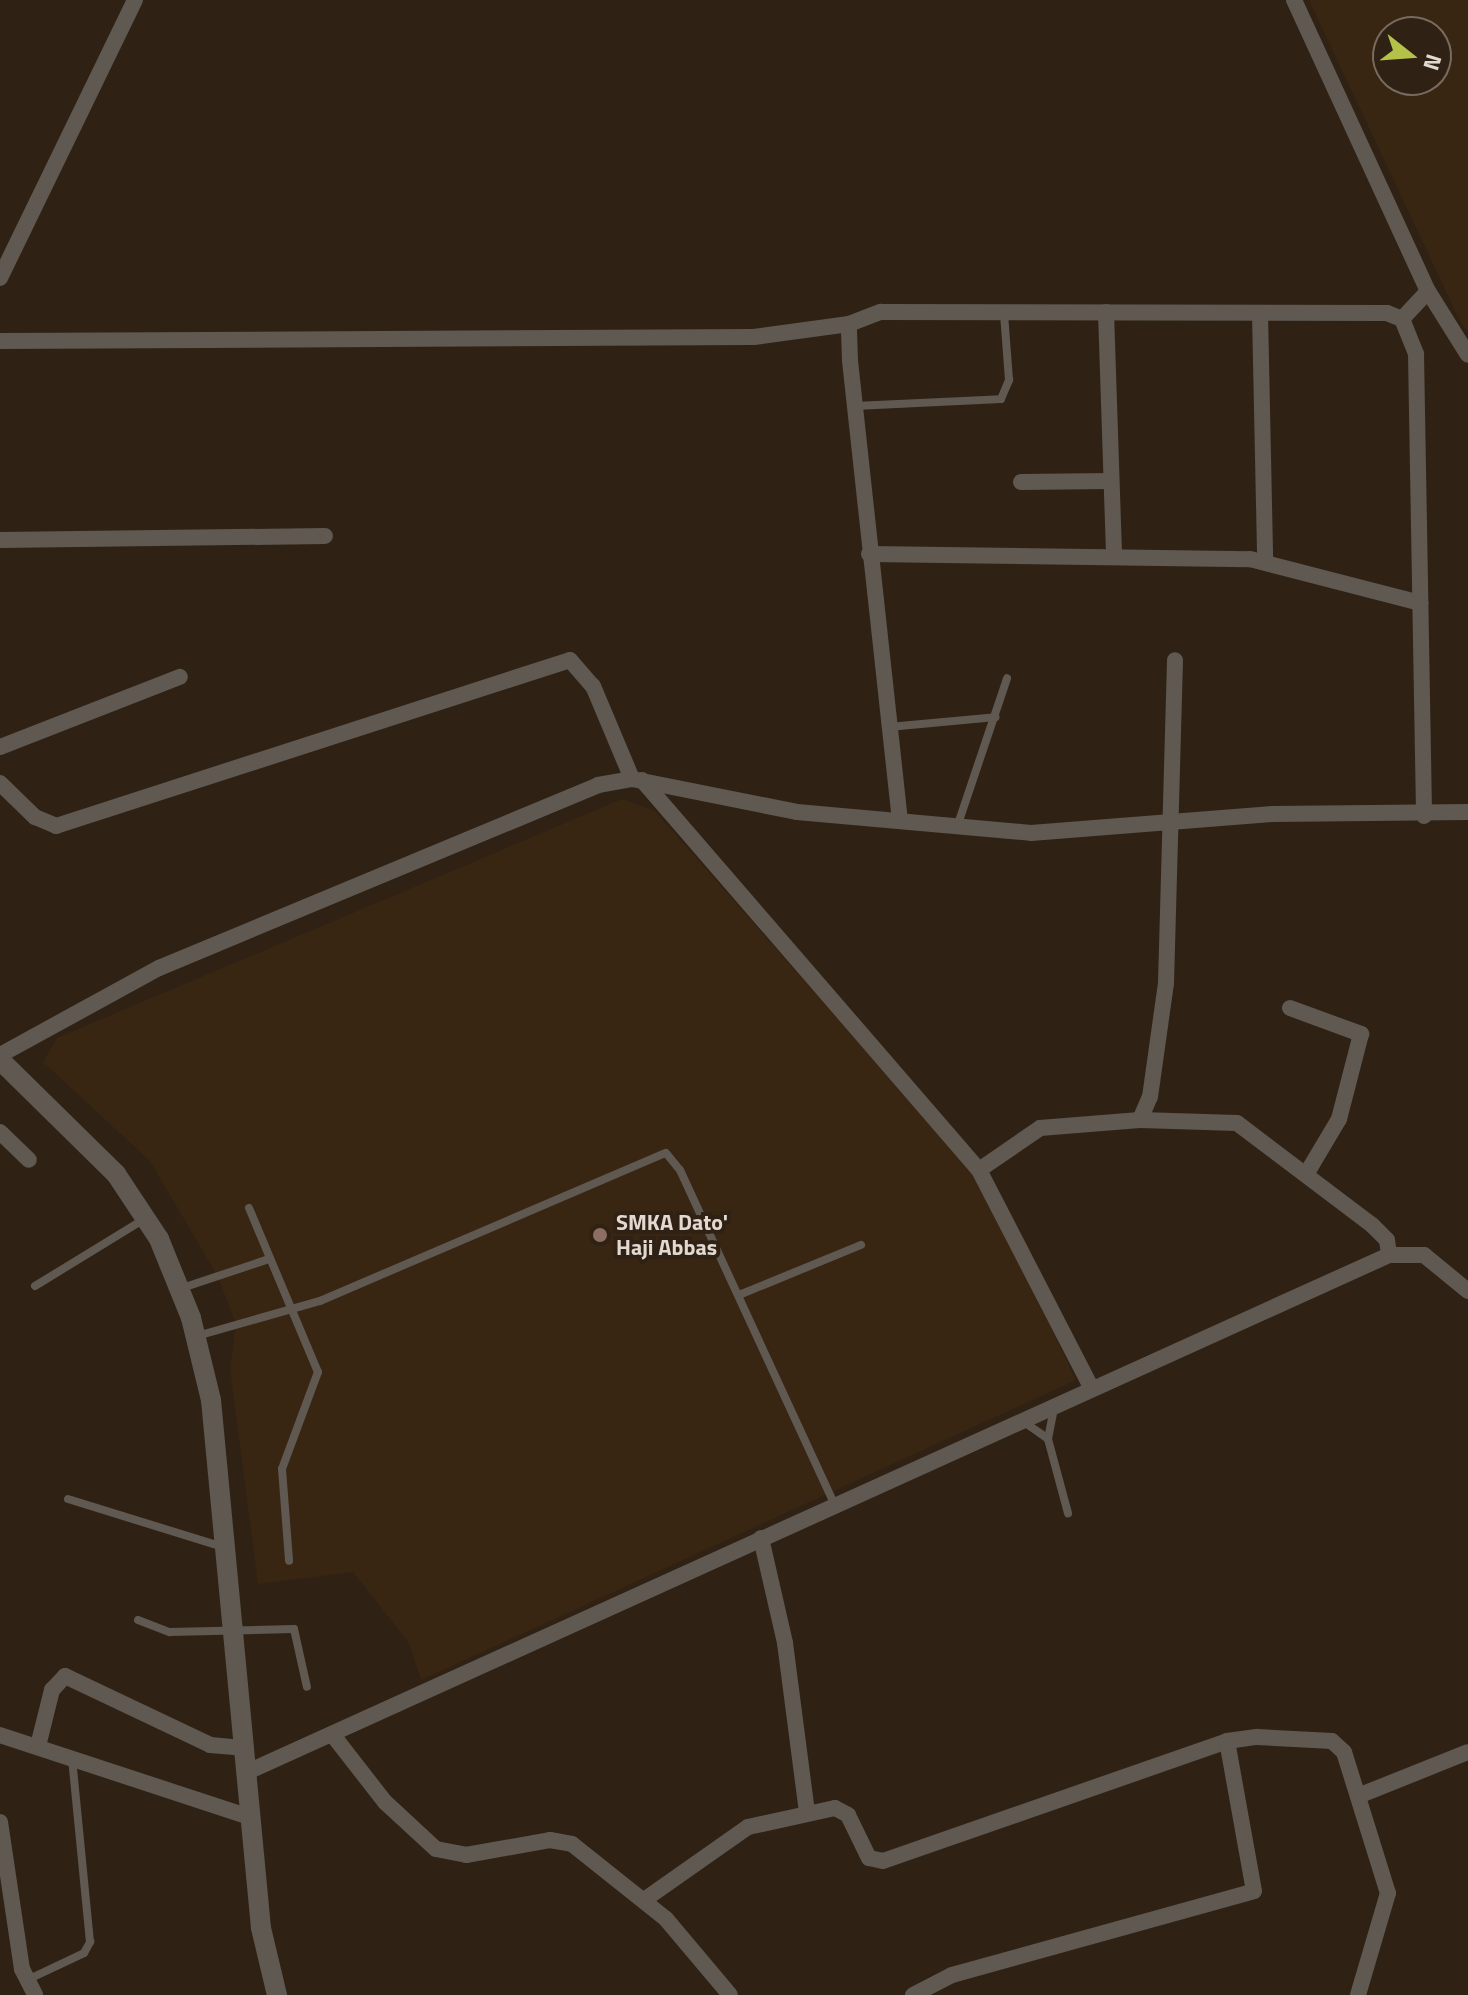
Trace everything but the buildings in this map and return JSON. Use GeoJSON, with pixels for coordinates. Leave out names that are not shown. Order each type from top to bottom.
{"type":"FeatureCollection","features":[{"type":"Feature","properties":{"kind":"street"},"geometry":{"type":"LineString","coordinates":[[0,278],[135,0]]}},
{"type":"Feature","properties":{"kind":"street"},"geometry":{"type":"LineString","coordinates":[[1294,0],[1428,291],[1468,355]]}},
{"type":"Feature","properties":{"kind":"street"},"geometry":{"type":"LineString","coordinates":[[0,341],[754,337],[849,324],[881,312],[1260,313],[1402,319],[1428,291]]}},
{"type":"Feature","properties":{"kind":"street"},"geometry":{"type":"LineString","coordinates":[[1106,312],[1109,481],[1114,555]]}},
{"type":"Feature","properties":{"kind":"street"},"geometry":{"type":"LineString","coordinates":[[1260,313],[1265,562]]}},
{"type":"Feature","properties":{"kind":"street"},"geometry":{"type":"LineString","coordinates":[[1402,319],[1415,341],[1424,816]]}},
{"type":"Feature","properties":{"kind":"street"},"geometry":{"type":"LineString","coordinates":[[849,324],[869,554],[900,821]]}},
{"type":"Feature","properties":{"kind":"street"},"geometry":{"type":"LineString","coordinates":[[1021,482],[1109,481]]}},
{"type":"Feature","properties":{"kind":"street"},"geometry":{"type":"LineString","coordinates":[[0,540],[325,536]]}},
{"type":"Feature","properties":{"kind":"street"},"geometry":{"type":"LineString","coordinates":[[869,554],[1114,555],[1265,562],[1420,603]]}},
{"type":"Feature","properties":{"kind":"street"},"geometry":{"type":"LineString","coordinates":[[0,783],[35,817],[56,826],[570,660],[593,686],[637,780],[979,1170],[1091,1387]]}},
{"type":"Feature","properties":{"kind":"street"},"geometry":{"type":"LineString","coordinates":[[1140,1120],[1166,983],[1175,660]]}},
{"type":"Feature","properties":{"kind":"street"},"geometry":{"type":"LineString","coordinates":[[0,747],[180,677]]}},
{"type":"Feature","properties":{"kind":"street"},"geometry":{"type":"LineString","coordinates":[[277,1995],[245,1773],[211,1400],[196,1337],[181,1289],[146,1218],[116,1174],[0,1058],[159,968],[598,785],[637,780],[797,812],[957,828],[1050,833],[1169,821],[1467,813]]}},
{"type":"Feature","properties":{"kind":"street"},"geometry":{"type":"LineString","coordinates":[[1290,1008],[1361,1034],[1339,1119],[1307,1173]]}},
{"type":"Feature","properties":{"kind":"street"},"geometry":{"type":"LineString","coordinates":[[979,1170],[1040,1128],[1140,1120],[1237,1123],[1307,1173],[1383,1235],[1389,1255]]}},
{"type":"Feature","properties":{"kind":"street"},"geometry":{"type":"LineString","coordinates":[[0,1132],[29,1160]]}},
{"type":"Feature","properties":{"kind":"street"},"geometry":{"type":"LineString","coordinates":[[245,1773],[1091,1387],[1389,1255],[1424,1255],[1468,1291]]}},
{"type":"Feature","properties":{"kind":"street"},"geometry":{"type":"LineString","coordinates":[[761,1538],[785,1643],[807,1812]]}},
{"type":"Feature","properties":{"kind":"street"},"geometry":{"type":"LineString","coordinates":[[38,1746],[52,1690],[65,1676],[210,1745],[243,1748]]}},
{"type":"Feature","properties":{"kind":"street"},"geometry":{"type":"LineString","coordinates":[[332,1734],[385,1802],[436,1849],[466,1855],[564,1840],[644,1900],[730,1995]]}},
{"type":"Feature","properties":{"kind":"street"},"geometry":{"type":"LineString","coordinates":[[0,1735],[250,1817]]}},
{"type":"Feature","properties":{"kind":"street"},"geometry":{"type":"LineString","coordinates":[[644,1900],[730,1834],[807,1812],[843,1810],[869,1858],[883,1861],[1227,1741],[1332,1741],[1344,1752],[1388,1893],[1358,1995]]}},
{"type":"Feature","properties":{"kind":"street"},"geometry":{"type":"LineString","coordinates":[[913,1995],[952,1975],[1254,1891],[1227,1741]]}},
{"type":"Feature","properties":{"kind":"street"},"geometry":{"type":"LineString","coordinates":[[1358,1796],[1468,1752]]}},
{"type":"Feature","properties":{"kind":"street"},"geometry":{"type":"LineString","coordinates":[[0,1822],[3,1884],[31,1987]]}},
{"type":"Feature","properties":{"kind":"lane"},"geometry":{"type":"LineString","coordinates":[[855,406],[1001,399],[1009,380],[1004,312]]}},
{"type":"Feature","properties":{"kind":"lane"},"geometry":{"type":"LineString","coordinates":[[957,828],[1007,678]]}},
{"type":"Feature","properties":{"kind":"lane"},"geometry":{"type":"LineString","coordinates":[[889,727],[996,717]]}},
{"type":"Feature","properties":{"kind":"lane"},"geometry":{"type":"LineString","coordinates":[[196,1337],[286,1309],[516,1222],[657,1153],[671,1156],[739,1295],[834,1504]]}},
{"type":"Feature","properties":{"kind":"lane"},"geometry":{"type":"LineString","coordinates":[[249,1208],[286,1309],[318,1372],[282,1469],[289,1561]]}},
{"type":"Feature","properties":{"kind":"lane"},"geometry":{"type":"LineString","coordinates":[[35,1286],[146,1218]]}},
{"type":"Feature","properties":{"kind":"lane"},"geometry":{"type":"LineString","coordinates":[[739,1295],[861,1245]]}},
{"type":"Feature","properties":{"kind":"lane"},"geometry":{"type":"LineString","coordinates":[[181,1289],[266,1260]]}},
{"type":"Feature","properties":{"kind":"lane"},"geometry":{"type":"LineString","coordinates":[[1055,1404],[1048,1439],[1068,1513]]}},
{"type":"Feature","properties":{"kind":"lane"},"geometry":{"type":"LineString","coordinates":[[1020,1420],[1048,1439]]}},
{"type":"Feature","properties":{"kind":"lane"},"geometry":{"type":"LineString","coordinates":[[68,1499],[224,1547]]}},
{"type":"Feature","properties":{"kind":"lane"},"geometry":{"type":"LineString","coordinates":[[138,1620],[170,1632],[232,1634],[294,1629],[307,1687]]}},
{"type":"Feature","properties":{"kind":"lane"},"geometry":{"type":"LineString","coordinates":[[31,1987],[84,1953],[90,1942],[72,1757]]}},
{"type":"Feature","properties":{"kind":"shaded area"},"geometry":{"type":"Polygon","coordinates":[[[1309,0],[1468,0],[1468,332],[1461,323],[1309,0]]]}},
{"type":"Feature","properties":{"kind":"shaded area","name":"SMKA Dato' Haji Abbas"},"geometry":{"type":"Polygon","coordinates":[[[622,799],[655,811],[983,1184],[1076,1380],[421,1680],[409,1643],[353,1572],[258,1584],[230,1370],[236,1324],[218,1277],[150,1161],[43,1062],[57,1038],[622,799]]]}},
{"type":"Feature","properties":{"kind":"place","name":"SMKA Dato' Haji Abbas"},"geometry":{"type":"Point","coordinates":[600,1235]}}]}
